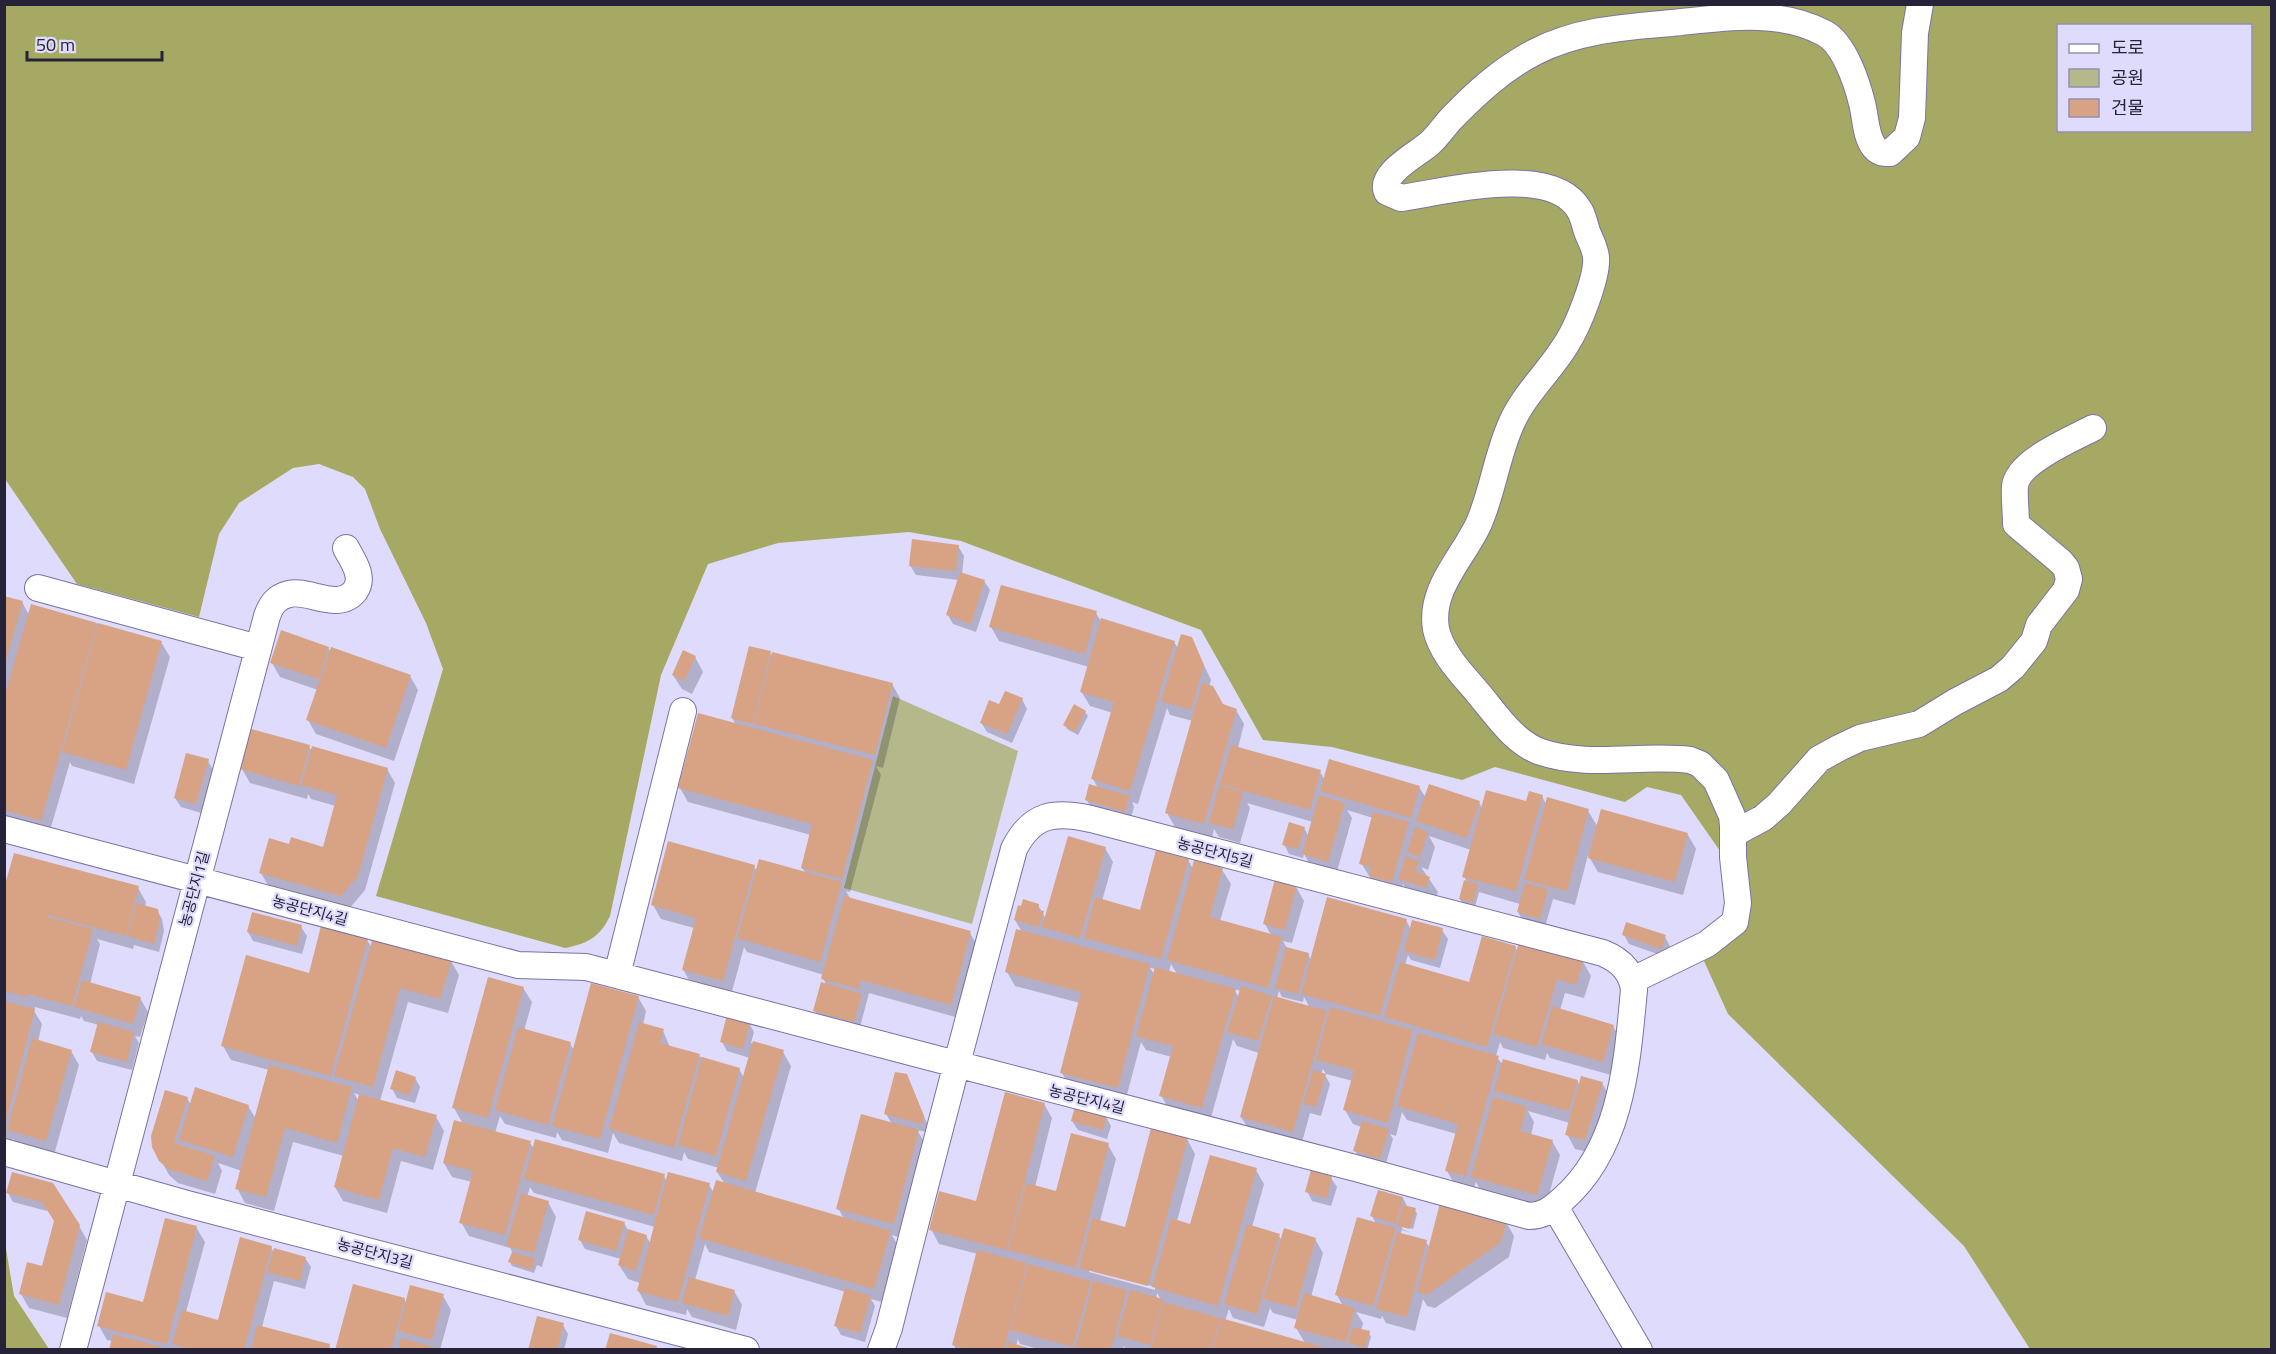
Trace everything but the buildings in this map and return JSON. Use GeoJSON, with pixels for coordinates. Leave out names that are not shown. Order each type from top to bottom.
{"type":"FeatureCollection","features":[{"type":"Feature","properties":{"kind":"street"},"geometry":{"type":"LineString","coordinates":[[1640,1350],[1555,1206],[1567,1196],[1586,1171],[1597,1154],[1615,1116],[1626,1067],[1633,980],[1707,944],[1735,921],[1738,903],[1732,857],[1731,816],[1716,780],[1700,764],[1679,759],[1580,758],[1538,751],[1506,726],[1465,678],[1441,644],[1436,628],[1436,610],[1440,590],[1479,522],[1511,423],[1522,403],[1568,343],[1593,280],[1596,256],[1580,211],[1572,202],[1552,189],[1530,184],[1507,183],[1401,198],[1387,192],[1386,184],[1388,178],[1399,167],[1431,142],[1483,88],[1535,52],[1565,39],[1606,29],[1730,17],[1758,16],[1784,19],[1828,34],[1847,60],[1856,83],[1869,137],[1881,153],[1890,153],[1907,137],[1912,118],[1915,33],[1920,4]]}},
{"type":"Feature","properties":{"kind":"street"},"geometry":{"type":"LineString","coordinates":[[1732,834],[1763,818],[1779,804],[1819,759],[1860,738],[1919,724],[1999,679],[2013,668],[2034,641],[2039,625],[2066,590],[2069,579],[2066,568],[2061,562],[2016,524],[2015,485],[2019,473],[2033,462],[2092,428]]}},
{"type":"Feature","properties":{"kind":"street","name":"농공단지1길"},"geometry":{"type":"LineString","coordinates":[[73,1350],[271,604],[280,596],[291,593],[338,601],[349,597],[356,589],[359,578],[356,566],[346,548]]}},
{"type":"Feature","properties":{"kind":"street"},"geometry":{"type":"LineString","coordinates":[[38,588],[258,648]]}},
{"type":"Feature","properties":{"kind":"street"},"geometry":{"type":"LineString","coordinates":[[617,975],[683,711]]}},
{"type":"Feature","properties":{"kind":"street","name":"농공단지5길"},"geometry":{"type":"LineString","coordinates":[[881,1350],[1014,849],[1019,838],[1033,823],[1047,816],[1057,814],[1091,819],[1603,953],[1621,963],[1633,980]]}},
{"type":"Feature","properties":{"kind":"street","name":"농공단지4길"},"geometry":{"type":"LineString","coordinates":[[4,828],[518,965],[586,967],[1359,1169],[1529,1216],[1539,1216],[1555,1206]]}},
{"type":"Feature","properties":{"kind":"street","name":"농공단지3길"},"geometry":{"type":"LineString","coordinates":[[4,1152],[116,1185],[746,1350]]}},
{"type":"Feature","properties":{"kind":"green space"},"geometry":{"type":"Polygon","coordinates":[[[4,5],[2271,5],[2271,1349],[2030,1349],[1964,1246],[1728,1014],[1704,961],[1738,934],[1743,884],[1681,795],[1647,787],[1625,802],[1495,767],[1462,780],[1332,747],[1263,740],[1201,630],[961,541],[909,532],[778,543],[708,564],[661,675],[610,916],[602,929],[592,938],[565,948],[376,896],[443,669],[426,623],[380,529],[365,489],[353,477],[319,464],[293,468],[239,503],[219,534],[199,617],[77,584],[5,479],[4,5]]]}},
{"type":"Feature","properties":{"kind":"green space"},"geometry":{"type":"Polygon","coordinates":[[[893,696],[1018,751],[972,924],[844,888],[893,696]]]}},
{"type":"Feature","properties":{"kind":"green space"},"geometry":{"type":"Polygon","coordinates":[[[4,1237],[14,1296],[49,1349],[5,1349],[4,1237]]]}}]}
